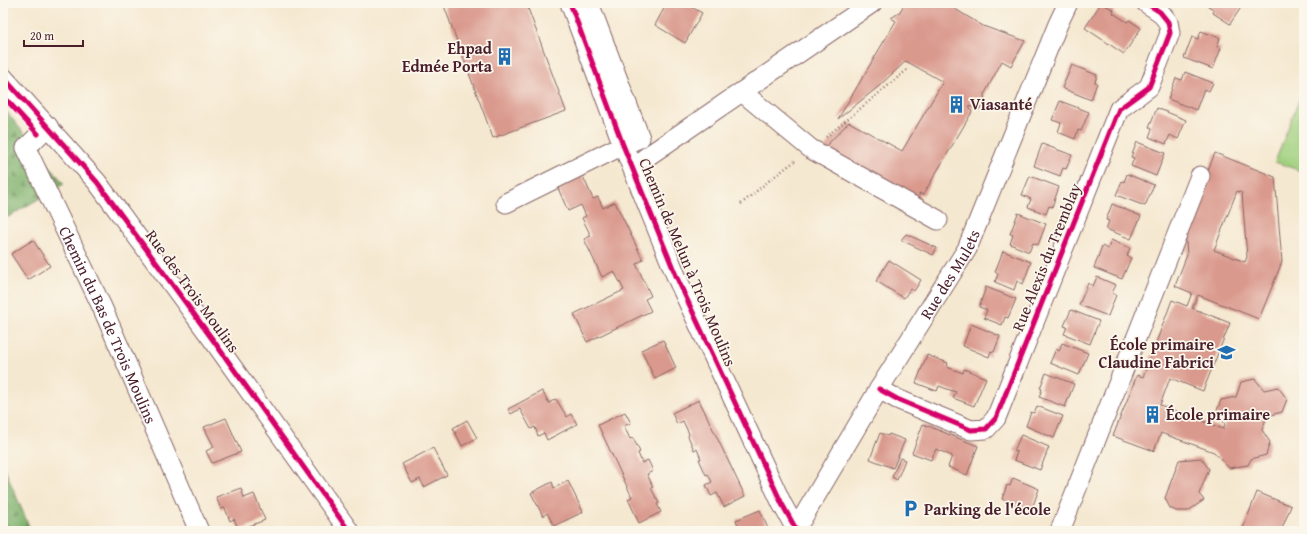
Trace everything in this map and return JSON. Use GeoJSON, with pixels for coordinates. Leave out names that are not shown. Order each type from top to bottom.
{"type":"FeatureCollection","features":[{"type":"Feature","properties":{"kind":"street","name":"Chemin de Melun à Trois Moulins"},"geometry":{"type":"LineString","coordinates":[[570,3],[677,278],[782,504],[796,528]]}},
{"type":"Feature","properties":{"kind":"street"},"geometry":{"type":"LineString","coordinates":[[506,203],[640,138],[589,3]]}},
{"type":"Feature","properties":{"kind":"street"},"geometry":{"type":"LineString","coordinates":[[644,158],[872,3]]}},
{"type":"Feature","properties":{"kind":"street","name":"Rue des Mulets"},"geometry":{"type":"LineString","coordinates":[[796,528],[879,389],[967,249],[1058,24],[1068,3]]}},
{"type":"Feature","properties":{"kind":"street","name":"Rue Alexis du Tremblay"},"geometry":{"type":"LineString","coordinates":[[879,389],[897,399],[971,430],[986,429],[996,418],[1119,109],[1149,87],[1170,33],[1168,22],[1160,12],[1146,3]]}},
{"type":"Feature","properties":{"kind":"street","name":"Rue des Trois Moulins"},"geometry":{"type":"LineString","coordinates":[[3,77],[97,182],[213,340],[349,531]]}},
{"type":"Feature","properties":{"kind":"street"},"geometry":{"type":"LineString","coordinates":[[742,92],[811,149],[938,220]]}},
{"type":"Feature","properties":{"kind":"street","name":"Chemin du Bas de Trois Moulins"},"geometry":{"type":"LineString","coordinates":[[48,126],[26,148],[102,307],[199,531]]}},
{"type":"Feature","properties":{"kind":"street"},"geometry":{"type":"LineString","coordinates":[[1060,531],[1200,176]]}},
{"type":"Feature","properties":{"kind":"green space"},"geometry":{"type":"Polygon","coordinates":[[[1304,87],[1304,172],[1275,162],[1304,87]]]}},
{"type":"Feature","properties":{"kind":"green space"},"geometry":{"type":"Polygon","coordinates":[[[3,107],[64,184],[3,220],[3,107]]]}},
{"type":"Feature","properties":{"kind":"green space"},"geometry":{"type":"Polygon","coordinates":[[[3,465],[31,531],[3,531],[3,465]]]}},
{"type":"Feature","properties":{"kind":"building","name":"Ehpad Edmée Porta"},"geometry":{"type":"Polygon","coordinates":[[[443,3],[526,3],[566,111],[493,138],[443,3]]]}},
{"type":"Feature","properties":{"kind":"building"},"geometry":{"type":"Polygon","coordinates":[[[667,3],[684,3],[702,13],[685,43],[655,25],[667,3]]]}},
{"type":"Feature","properties":{"kind":"building","name":"Viasanté"},"geometry":{"type":"Polygon","coordinates":[[[905,3],[945,3],[983,26],[1025,41],[1011,66],[1002,61],[984,95],[985,105],[979,109],[969,106],[972,112],[923,195],[919,193],[919,202],[822,150],[849,122],[902,151],[943,82],[906,61],[878,87],[838,119],[896,21],[891,18],[899,13],[905,3]]]}},
{"type":"Feature","properties":{"kind":"building"},"geometry":{"type":"Polygon","coordinates":[[[1101,3],[1114,10],[1113,13],[1127,22],[1129,20],[1141,28],[1124,54],[1085,28],[1101,3]]]}},
{"type":"Feature","properties":{"kind":"building"},"geometry":{"type":"Polygon","coordinates":[[[1209,3],[1244,3],[1230,24],[1213,13],[1214,10],[1207,5],[1209,3]]]}},
{"type":"Feature","properties":{"kind":"building"},"geometry":{"type":"Polygon","coordinates":[[[1201,31],[1220,38],[1217,47],[1221,48],[1213,69],[1184,58],[1192,37],[1198,39],[1201,31]]]}},
{"type":"Feature","properties":{"kind":"building"},"geometry":{"type":"Polygon","coordinates":[[[1072,65],[1097,75],[1095,82],[1097,83],[1091,100],[1062,88],[1072,65]]]}},
{"type":"Feature","properties":{"kind":"building"},"geometry":{"type":"Polygon","coordinates":[[[1185,72],[1213,83],[1209,91],[1204,89],[1196,110],[1168,99],[1176,78],[1182,80],[1185,72]]]}},
{"type":"Feature","properties":{"kind":"building"},"geometry":{"type":"Polygon","coordinates":[[[1060,101],[1089,112],[1081,131],[1078,130],[1075,139],[1058,132],[1061,123],[1052,120],[1060,101]]]}},
{"type":"Feature","properties":{"kind":"building"},"geometry":{"type":"Polygon","coordinates":[[[1157,108],[1186,120],[1178,139],[1170,135],[1166,144],[1149,137],[1152,129],[1149,127],[1157,108]]]}},
{"type":"Feature","properties":{"kind":"building"},"geometry":{"type":"Polygon","coordinates":[[[1137,142],[1165,153],[1156,176],[1131,166],[1134,158],[1131,157],[1137,142]]]}},
{"type":"Feature","properties":{"kind":"building"},"geometry":{"type":"Polygon","coordinates":[[[1042,144],[1072,155],[1066,169],[1063,168],[1060,176],[1034,166],[1042,144]]]}},
{"type":"Feature","properties":{"kind":"building"},"geometry":{"type":"Polygon","coordinates":[[[1215,153],[1275,177],[1282,262],[1259,319],[1198,295],[1192,308],[1230,323],[1203,391],[1170,378],[1160,405],[1223,429],[1225,424],[1216,413],[1221,400],[1236,397],[1241,382],[1255,379],[1264,390],[1278,387],[1287,399],[1282,412],[1267,416],[1262,430],[1270,442],[1266,455],[1251,459],[1248,465],[1229,468],[1214,452],[1161,433],[1154,451],[1113,436],[1137,375],[1143,377],[1172,300],[1187,306],[1192,293],[1175,286],[1187,255],[1185,228],[1215,153]],[[1237,191],[1214,250],[1245,262],[1247,257],[1242,193],[1237,191]]]}},
{"type":"Feature","properties":{"kind":"building"},"geometry":{"type":"Polygon","coordinates":[[[582,174],[593,199],[598,197],[603,208],[615,202],[643,260],[636,264],[651,296],[645,299],[651,311],[587,342],[574,314],[624,290],[614,271],[602,277],[584,239],[591,236],[582,218],[586,216],[581,205],[568,211],[557,186],[582,174]]]}},
{"type":"Feature","properties":{"kind":"building"},"geometry":{"type":"Polygon","coordinates":[[[1127,174],[1154,185],[1145,206],[1116,195],[1127,174]]]}},
{"type":"Feature","properties":{"kind":"building"},"geometry":{"type":"Polygon","coordinates":[[[1030,176],[1059,187],[1052,207],[1049,206],[1046,214],[1028,207],[1031,199],[1022,195],[1030,176]]]}},
{"type":"Feature","properties":{"kind":"building"},"geometry":{"type":"Polygon","coordinates":[[[1112,204],[1141,216],[1131,239],[1106,229],[1109,221],[1106,220],[1112,204]]]}},
{"type":"Feature","properties":{"kind":"building"},"geometry":{"type":"Polygon","coordinates":[[[1018,213],[1046,224],[1038,245],[1033,243],[1029,252],[1010,244],[1013,235],[1010,234],[1018,213]]]}},
{"type":"Feature","properties":{"kind":"building"},"geometry":{"type":"Polygon","coordinates":[[[906,234],[937,248],[933,255],[901,240],[906,234]]]}},
{"type":"Feature","properties":{"kind":"building"},"geometry":{"type":"Polygon","coordinates":[[[33,240],[50,266],[28,280],[11,254],[33,240]]]}},
{"type":"Feature","properties":{"kind":"building"},"geometry":{"type":"Polygon","coordinates":[[[1111,240],[1130,248],[1127,256],[1131,258],[1122,279],[1094,268],[1102,246],[1108,249],[1111,240]]]}},
{"type":"Feature","properties":{"kind":"building"},"geometry":{"type":"Polygon","coordinates":[[[1003,251],[1031,262],[1023,284],[1017,281],[1014,290],[995,282],[998,274],[995,272],[1003,251]]]}},
{"type":"Feature","properties":{"kind":"building"},"geometry":{"type":"Polygon","coordinates":[[[889,260],[921,280],[914,291],[910,289],[904,298],[876,281],[889,260]]]}},
{"type":"Feature","properties":{"kind":"building"},"geometry":{"type":"Polygon","coordinates":[[[1097,277],[1116,285],[1112,293],[1116,295],[1108,316],[1079,305],[1088,283],[1093,286],[1097,277]]]}},
{"type":"Feature","properties":{"kind":"building"},"geometry":{"type":"Polygon","coordinates":[[[986,287],[1016,299],[1008,318],[1005,317],[1002,325],[984,318],[987,310],[979,307],[986,287]]]}},
{"type":"Feature","properties":{"kind":"building"},"geometry":{"type":"Polygon","coordinates":[[[1071,310],[1099,321],[1090,344],[1064,334],[1067,327],[1064,326],[1071,310]]]}},
{"type":"Feature","properties":{"kind":"building"},"geometry":{"type":"Polygon","coordinates":[[[971,324],[1000,336],[994,352],[991,351],[989,357],[963,346],[971,324]]]}},
{"type":"Feature","properties":{"kind":"building"},"geometry":{"type":"Polygon","coordinates":[[[663,340],[676,368],[655,379],[641,350],[663,340]]]}},
{"type":"Feature","properties":{"kind":"building"},"geometry":{"type":"Polygon","coordinates":[[[1062,343],[1088,353],[1079,375],[1050,363],[1056,349],[1059,351],[1062,343]]]}},
{"type":"Feature","properties":{"kind":"building"},"geometry":{"type":"Polygon","coordinates":[[[927,355],[948,363],[947,367],[963,373],[964,369],[986,378],[974,406],[953,398],[956,392],[939,386],[937,391],[916,383],[927,355]]]}},
{"type":"Feature","properties":{"kind":"building"},"geometry":{"type":"Polygon","coordinates":[[[1046,373],[1074,384],[1065,407],[1039,397],[1042,389],[1040,388],[1046,373]]]}},
{"type":"Feature","properties":{"kind":"building"},"geometry":{"type":"Polygon","coordinates":[[[542,391],[549,403],[556,399],[567,417],[571,414],[577,424],[547,440],[544,433],[538,436],[535,427],[531,429],[520,409],[511,414],[508,409],[542,391]]]}},
{"type":"Feature","properties":{"kind":"building"},"geometry":{"type":"Polygon","coordinates":[[[699,400],[745,496],[724,507],[717,493],[711,496],[706,485],[712,482],[708,474],[706,475],[699,459],[701,459],[697,449],[694,450],[683,421],[677,424],[672,413],[699,400]]]}},
{"type":"Feature","properties":{"kind":"building"},"geometry":{"type":"Polygon","coordinates":[[[1037,406],[1063,416],[1054,438],[1026,426],[1031,412],[1034,413],[1037,406]]]}},
{"type":"Feature","properties":{"kind":"building"},"geometry":{"type":"Polygon","coordinates":[[[625,412],[631,423],[624,426],[630,439],[633,438],[640,452],[638,453],[642,463],[648,460],[653,471],[647,474],[653,487],[651,488],[659,503],[657,504],[661,512],[639,523],[628,499],[632,497],[598,425],[625,412]]]}},
{"type":"Feature","properties":{"kind":"building"},"geometry":{"type":"Polygon","coordinates":[[[226,418],[241,452],[212,463],[206,451],[214,447],[204,427],[226,418]]]}},
{"type":"Feature","properties":{"kind":"building"},"geometry":{"type":"Polygon","coordinates":[[[467,420],[477,438],[462,446],[453,428],[467,420]]]}},
{"type":"Feature","properties":{"kind":"building"},"geometry":{"type":"Polygon","coordinates":[[[923,424],[978,446],[967,475],[948,467],[952,456],[936,449],[931,460],[912,453],[923,424]]]}},
{"type":"Feature","properties":{"kind":"building"},"geometry":{"type":"Polygon","coordinates":[[[880,433],[888,436],[889,434],[905,440],[893,468],[870,459],[880,433]]]}},
{"type":"Feature","properties":{"kind":"building"},"geometry":{"type":"Polygon","coordinates":[[[1021,435],[1049,447],[1040,470],[1014,460],[1017,452],[1014,451],[1021,435]]]}},
{"type":"Feature","properties":{"kind":"building"},"geometry":{"type":"Polygon","coordinates":[[[433,448],[447,475],[424,487],[420,479],[412,483],[402,464],[433,448]]]}},
{"type":"Feature","properties":{"kind":"building"},"geometry":{"type":"Polygon","coordinates":[[[900,458],[905,460],[897,480],[892,477],[900,458]]]}},
{"type":"Feature","properties":{"kind":"building"},"geometry":{"type":"Polygon","coordinates":[[[1201,458],[1209,469],[1199,494],[1204,500],[1188,511],[1176,511],[1170,508],[1165,498],[1179,460],[1201,458]]]}},
{"type":"Feature","properties":{"kind":"building"},"geometry":{"type":"Polygon","coordinates":[[[1013,478],[1039,489],[1031,511],[1002,499],[1007,485],[1010,486],[1013,478]]]}},
{"type":"Feature","properties":{"kind":"building"},"geometry":{"type":"Polygon","coordinates":[[[568,481],[583,512],[554,526],[547,513],[543,516],[531,493],[552,482],[554,488],[568,481]]]}},
{"type":"Feature","properties":{"kind":"building"},"geometry":{"type":"Polygon","coordinates":[[[241,488],[244,498],[254,494],[265,520],[239,530],[234,519],[230,521],[225,508],[221,509],[216,497],[241,488]]]}},
{"type":"Feature","properties":{"kind":"building"},"geometry":{"type":"Polygon","coordinates":[[[1257,492],[1291,506],[1281,531],[1242,531],[1257,492]]]}},
{"type":"Feature","properties":{"kind":"building"},"geometry":{"type":"Polygon","coordinates":[[[760,510],[769,531],[733,531],[739,528],[736,520],[760,510]]]}},
{"type":"Feature","properties":{"kind":"cycle path"},"geometry":{"type":"LineString","coordinates":[[570,3],[623,145],[677,278],[782,504],[797,531]]}},
{"type":"Feature","properties":{"kind":"cycle path"},"geometry":{"type":"LineString","coordinates":[[879,389],[897,399],[971,430],[986,429],[996,418],[1119,109],[1149,87],[1170,33],[1168,22],[1160,12],[1146,3]]}},
{"type":"Feature","properties":{"kind":"cycle path"},"geometry":{"type":"LineString","coordinates":[[3,77],[97,182],[213,340],[349,531]]}},
{"type":"Feature","properties":{"kind":"cycle path"},"geometry":{"type":"LineString","coordinates":[[3,96],[38,134]]}},
{"type":"Feature","properties":{"kind":"place","name":"Ehpad Edmée Porta"},"geometry":{"type":"Point","coordinates":[505,57]}},
{"type":"Feature","properties":{"kind":"place","name":"Viasanté"},"geometry":{"type":"Point","coordinates":[957,104]}},
{"type":"Feature","properties":{"kind":"place","name":"École primaire Claudine Fabrici"},"geometry":{"type":"Point","coordinates":[1227,353]}},
{"type":"Feature","properties":{"kind":"place","name":"École primaire"},"geometry":{"type":"Point","coordinates":[1153,414]}},
{"type":"Feature","properties":{"kind":"place","name":"Parking de l'école"},"geometry":{"type":"Point","coordinates":[911,509]}}]}
